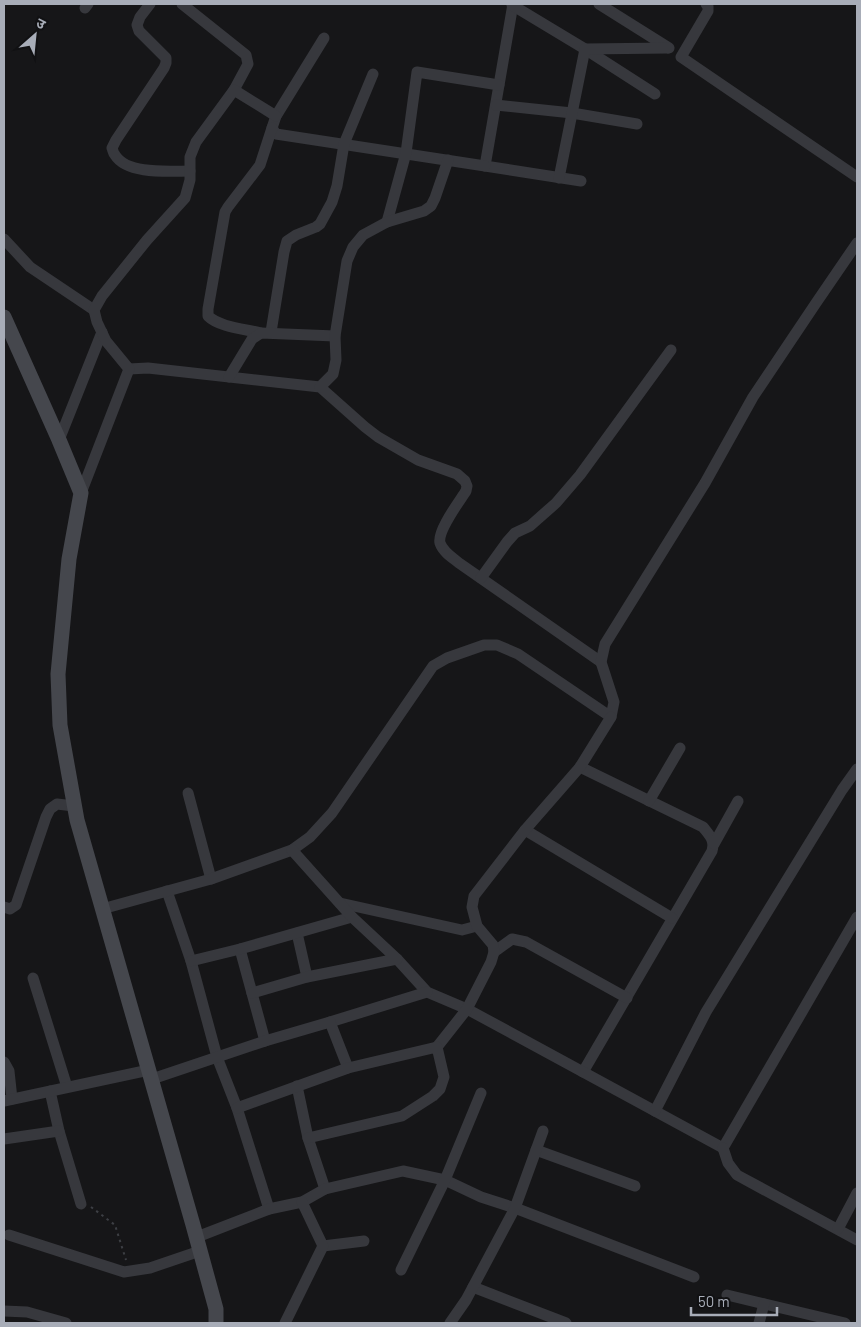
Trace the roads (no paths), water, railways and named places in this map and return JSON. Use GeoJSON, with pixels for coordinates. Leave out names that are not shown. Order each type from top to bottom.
{"type":"FeatureCollection","features":[{"type":"Feature","properties":{"kind":"street"},"geometry":{"type":"LineString","coordinates":[[150,4],[140,17],[137,25],[139,31],[166,58],[166,63],[112,148],[115,156],[129,167],[142,170],[190,171]]}},
{"type":"Feature","properties":{"kind":"street"},"geometry":{"type":"LineString","coordinates":[[94,310],[102,296],[147,240],[185,198],[189,188],[190,157],[196,142],[234,90],[248,64],[246,55],[182,4]]}},
{"type":"Feature","properties":{"kind":"street"},"geometry":{"type":"LineString","coordinates":[[484,166],[512,4],[655,94]]}},
{"type":"Feature","properties":{"kind":"street"},"geometry":{"type":"LineString","coordinates":[[599,4],[668,48],[857,177]]}},
{"type":"Feature","properties":{"kind":"street"},"geometry":{"type":"LineString","coordinates":[[681,57],[708,11],[710,4]]}},
{"type":"Feature","properties":{"kind":"street"},"geometry":{"type":"LineString","coordinates":[[324,38],[276,116],[260,165],[225,212],[208,316],[213,321],[221,324],[266,333],[335,336]]}},
{"type":"Feature","properties":{"kind":"street"},"geometry":{"type":"LineString","coordinates":[[585,49],[668,48]]}},
{"type":"Feature","properties":{"kind":"street"},"geometry":{"type":"LineString","coordinates":[[559,178],[585,49]]}},
{"type":"Feature","properties":{"kind":"street"},"geometry":{"type":"LineString","coordinates":[[387,222],[406,153],[418,72],[499,85]]}},
{"type":"Feature","properties":{"kind":"street"},"geometry":{"type":"LineString","coordinates":[[266,333],[287,241],[316,227],[324,218],[337,186],[344,144],[373,74]]}},
{"type":"Feature","properties":{"kind":"street"},"geometry":{"type":"LineString","coordinates":[[234,90],[276,116]]}},
{"type":"Feature","properties":{"kind":"street"},"geometry":{"type":"LineString","coordinates":[[496,104],[572,113],[637,124]]}},
{"type":"Feature","properties":{"kind":"street"},"geometry":{"type":"LineString","coordinates":[[272,128],[276,134],[581,181]]}},
{"type":"Feature","properties":{"kind":"street"},"geometry":{"type":"LineString","coordinates":[[320,387],[333,374],[336,360],[335,336],[347,260],[353,247],[364,235],[387,222],[424,211],[431,206],[448,160]]}},
{"type":"Feature","properties":{"kind":"street"},"geometry":{"type":"LineString","coordinates":[[4,239],[30,267],[94,310],[97,322],[106,341],[129,370]]}},
{"type":"Feature","properties":{"kind":"street"},"geometry":{"type":"LineString","coordinates":[[237,1108],[348,1068],[437,1047],[467,1009],[491,962],[494,952],[493,945],[477,926],[472,908],[474,896],[526,830],[580,767],[611,717],[614,702],[601,662],[605,644],[705,484],[753,398],[857,243]]}},
{"type":"Feature","properties":{"kind":"street"},"geometry":{"type":"LineString","coordinates":[[4,317],[81,493]]}},
{"type":"Feature","properties":{"kind":"street"},"geometry":{"type":"LineString","coordinates":[[59,440],[102,332]]}},
{"type":"Feature","properties":{"kind":"street"},"geometry":{"type":"LineString","coordinates":[[229,377],[252,339],[266,333]]}},
{"type":"Feature","properties":{"kind":"street"},"geometry":{"type":"LineString","coordinates":[[481,578],[515,533],[536,521],[556,503],[580,475],[671,350]]}},
{"type":"Feature","properties":{"kind":"street"},"geometry":{"type":"LineString","coordinates":[[129,370],[148,368],[320,387],[364,427],[378,437],[418,460],[457,474],[465,480],[466,491],[440,534],[440,544],[446,552],[481,578],[601,662]]}},
{"type":"Feature","properties":{"kind":"street"},"geometry":{"type":"LineString","coordinates":[[129,370],[81,493],[69,559],[58,674],[60,725],[77,820],[216,1309],[216,1323]]}},
{"type":"Feature","properties":{"kind":"street"},"geometry":{"type":"LineString","coordinates":[[102,909],[211,879],[292,850],[310,837],[332,813],[434,666],[447,658],[484,646],[496,645],[518,654],[611,717]]}},
{"type":"Feature","properties":{"kind":"street"},"geometry":{"type":"LineString","coordinates":[[649,801],[680,748]]}},
{"type":"Feature","properties":{"kind":"street"},"geometry":{"type":"LineString","coordinates":[[580,767],[703,827],[714,844]]}},
{"type":"Feature","properties":{"kind":"street"},"geometry":{"type":"LineString","coordinates":[[655,1111],[706,1012],[842,790],[857,769]]}},
{"type":"Feature","properties":{"kind":"street"},"geometry":{"type":"LineString","coordinates":[[188,793],[211,879]]}},
{"type":"Feature","properties":{"kind":"street"},"geometry":{"type":"LineString","coordinates":[[583,1072],[712,851],[738,801]]}},
{"type":"Feature","properties":{"kind":"street"},"geometry":{"type":"LineString","coordinates":[[4,907],[10,908],[16,905],[50,809],[57,804],[74,806]]}},
{"type":"Feature","properties":{"kind":"street"},"geometry":{"type":"LineString","coordinates":[[526,830],[672,918]]}},
{"type":"Feature","properties":{"kind":"street"},"geometry":{"type":"LineString","coordinates":[[292,850],[352,917],[427,992],[467,1009],[723,1148],[728,1163],[737,1175],[857,1240]]}},
{"type":"Feature","properties":{"kind":"street"},"geometry":{"type":"LineString","coordinates":[[167,891],[190,961],[217,1057],[237,1108],[268,1209]]}},
{"type":"Feature","properties":{"kind":"street"},"geometry":{"type":"LineString","coordinates":[[340,903],[462,930],[477,926]]}},
{"type":"Feature","properties":{"kind":"street"},"geometry":{"type":"LineString","coordinates":[[190,961],[240,949],[352,917]]}},
{"type":"Feature","properties":{"kind":"street"},"geometry":{"type":"LineString","coordinates":[[723,1148],[857,917]]}},
{"type":"Feature","properties":{"kind":"street"},"geometry":{"type":"LineString","coordinates":[[297,933],[307,977]]}},
{"type":"Feature","properties":{"kind":"street"},"geometry":{"type":"LineString","coordinates":[[494,952],[512,939],[526,942],[626,998]]}},
{"type":"Feature","properties":{"kind":"street"},"geometry":{"type":"LineString","coordinates":[[240,949],[265,1041]]}},
{"type":"Feature","properties":{"kind":"street"},"geometry":{"type":"LineString","coordinates":[[252,993],[307,977],[397,960]]}},
{"type":"Feature","properties":{"kind":"street"},"geometry":{"type":"LineString","coordinates":[[34,978],[67,1087]]}},
{"type":"Feature","properties":{"kind":"street"},"geometry":{"type":"LineString","coordinates":[[4,1062],[9,1071],[8,1100],[67,1087],[150,1074],[217,1057],[427,992]]}},
{"type":"Feature","properties":{"kind":"street"},"geometry":{"type":"LineString","coordinates":[[330,1022],[348,1068]]}},
{"type":"Feature","properties":{"kind":"street"},"geometry":{"type":"LineString","coordinates":[[308,1138],[402,1116],[433,1096],[440,1089],[444,1077],[437,1047]]}},
{"type":"Feature","properties":{"kind":"street"},"geometry":{"type":"LineString","coordinates":[[297,1086],[308,1138],[325,1189]]}},
{"type":"Feature","properties":{"kind":"street"},"geometry":{"type":"LineString","coordinates":[[50,1091],[59,1131],[81,1204]]}},
{"type":"Feature","properties":{"kind":"street"},"geometry":{"type":"LineString","coordinates":[[401,1270],[445,1180],[481,1093]]}},
{"type":"Feature","properties":{"kind":"street"},"geometry":{"type":"LineString","coordinates":[[4,1138],[59,1131]]}},
{"type":"Feature","properties":{"kind":"street"},"geometry":{"type":"LineString","coordinates":[[450,1323],[466,1300],[515,1208],[543,1131]]}},
{"type":"Feature","properties":{"kind":"street"},"geometry":{"type":"LineString","coordinates":[[536,1150],[635,1186]]}},
{"type":"Feature","properties":{"kind":"street"},"geometry":{"type":"LineString","coordinates":[[9,1234],[124,1272],[150,1268],[268,1209],[302,1202],[325,1189],[403,1171],[445,1180],[481,1197],[515,1208],[694,1277]]}},
{"type":"Feature","properties":{"kind":"street"},"geometry":{"type":"LineString","coordinates":[[838,1230],[857,1193]]}},
{"type":"Feature","properties":{"kind":"street"},"geometry":{"type":"LineString","coordinates":[[302,1202],[323,1246]]}},
{"type":"Feature","properties":{"kind":"street"},"geometry":{"type":"LineString","coordinates":[[323,1246],[364,1241]]}},
{"type":"Feature","properties":{"kind":"street"},"geometry":{"type":"LineString","coordinates":[[285,1323],[323,1246]]}},
{"type":"Feature","properties":{"kind":"street"},"geometry":{"type":"LineString","coordinates":[[473,1287],[566,1323]]}},
{"type":"Feature","properties":{"kind":"street"},"geometry":{"type":"LineString","coordinates":[[727,1295],[845,1323]]}},
{"type":"Feature","properties":{"kind":"street"},"geometry":{"type":"LineString","coordinates":[[759,1323],[764,1304]]}},
{"type":"Feature","properties":{"kind":"street"},"geometry":{"type":"LineString","coordinates":[[4,1311],[27,1312],[66,1323]]}}]}
